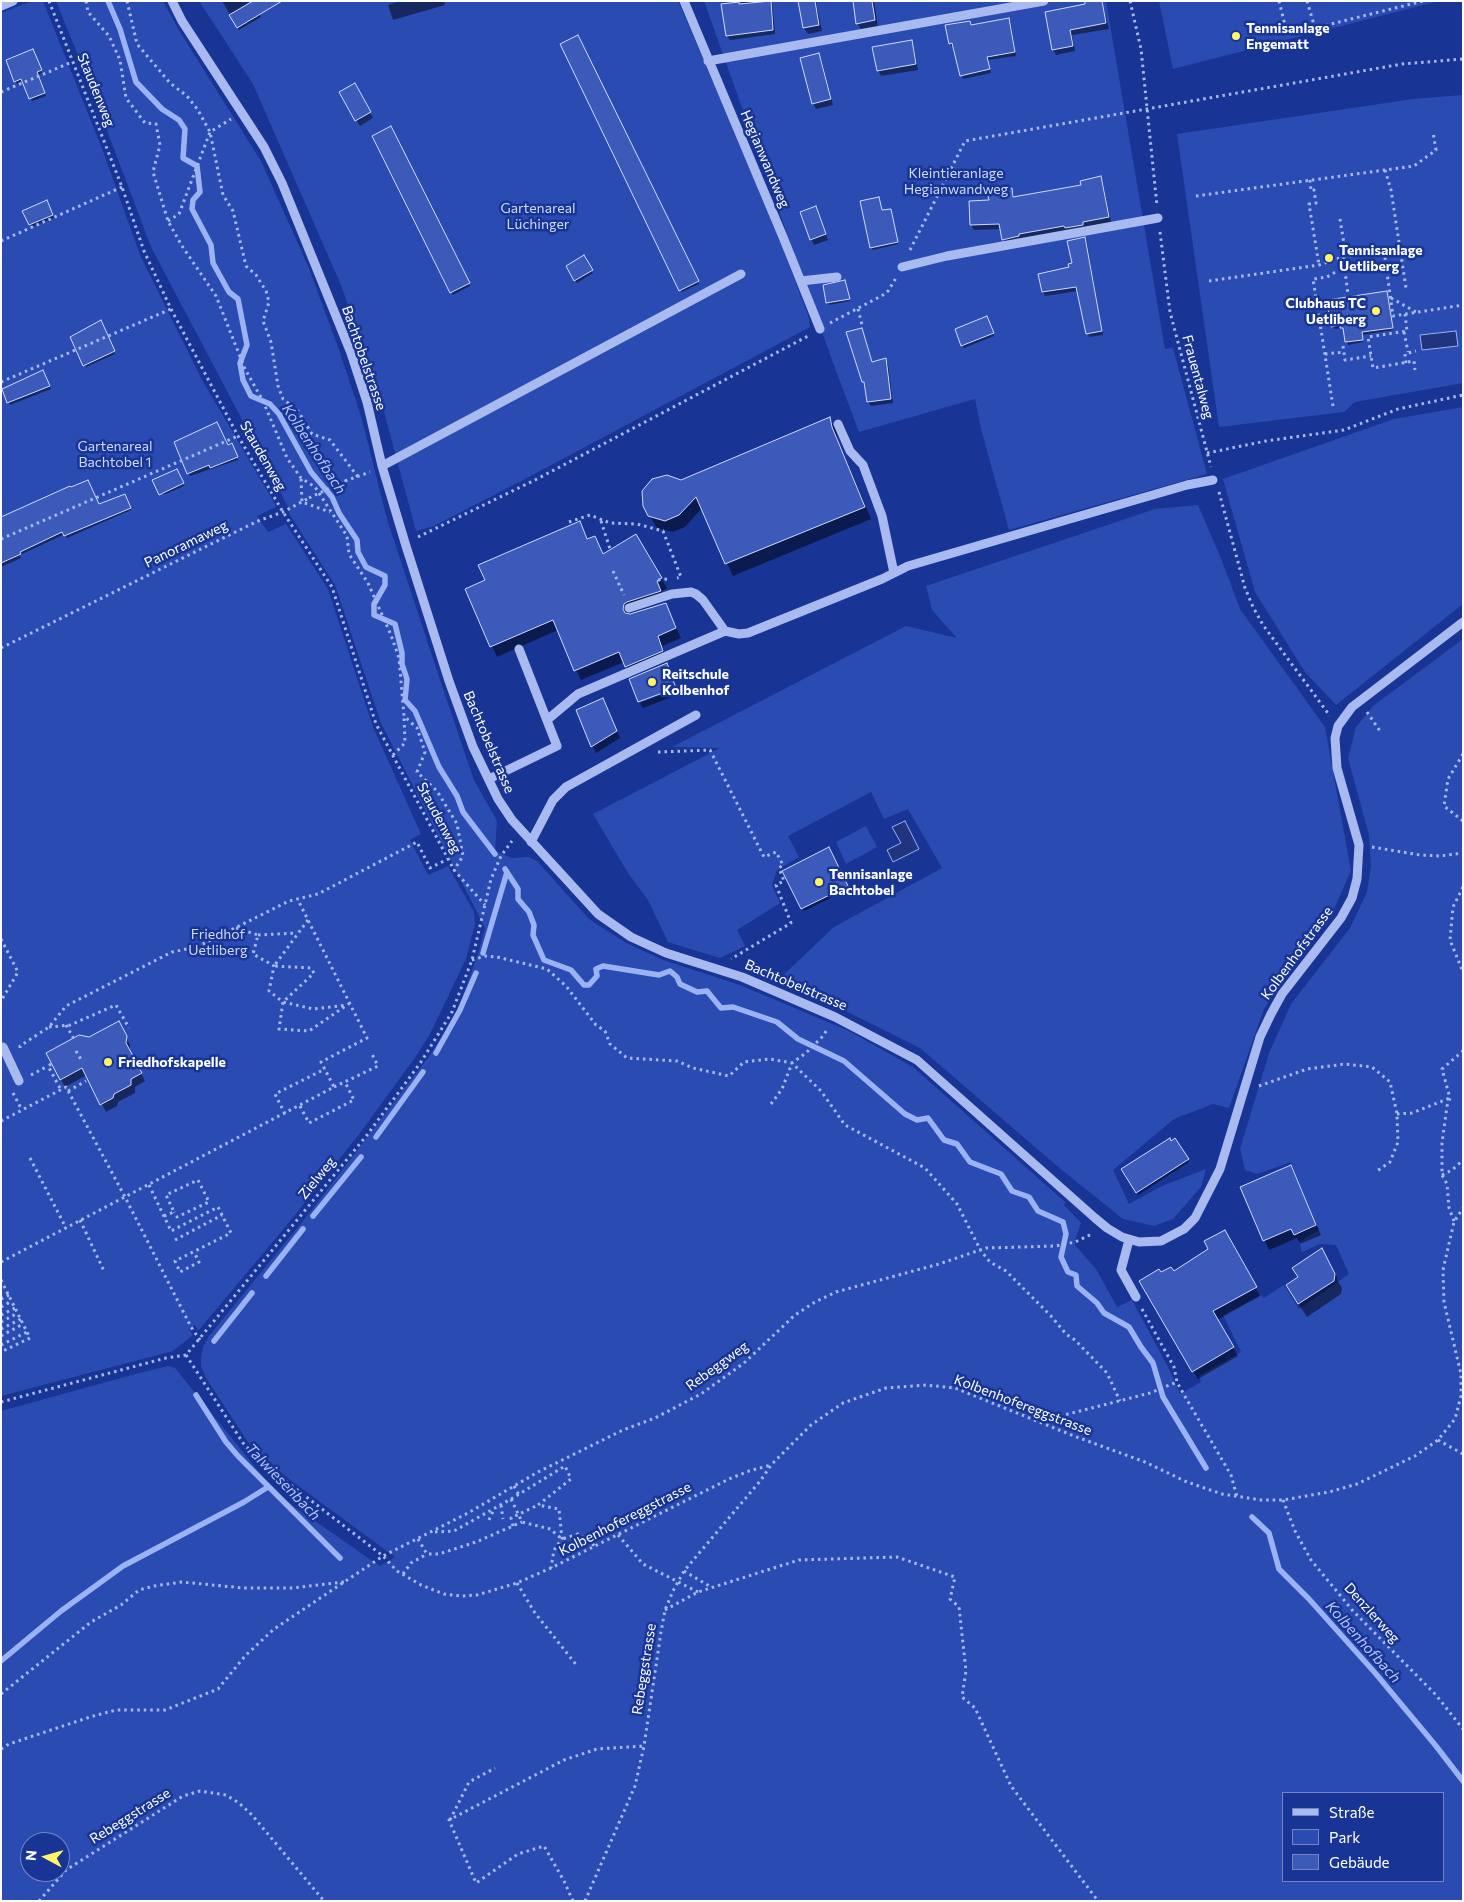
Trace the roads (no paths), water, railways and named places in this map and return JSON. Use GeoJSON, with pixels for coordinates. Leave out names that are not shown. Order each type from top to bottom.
{"type":"FeatureCollection","features":[{"type":"Feature","properties":{"kind":"street"},"geometry":{"type":"LineString","coordinates":[[1,6],[13,1]]}},
{"type":"Feature","properties":{"kind":"street","name":"Bachtobelstrasse"},"geometry":{"type":"LineString","coordinates":[[172,1],[182,21],[264,147],[282,183],[333,307],[367,402],[382,466],[449,681],[473,747],[504,810],[598,914],[631,937],[666,952],[742,977],[850,1023],[917,1060],[1095,1218],[1114,1233],[1130,1240]]}},
{"type":"Feature","properties":{"kind":"street","name":"Hegianwandweg"},"geometry":{"type":"LineString","coordinates":[[684,1],[820,329]]}},
{"type":"Feature","properties":{"kind":"street"},"geometry":{"type":"LineString","coordinates":[[708,61],[1044,1]]}},
{"type":"Feature","properties":{"kind":"street"},"geometry":{"type":"LineString","coordinates":[[902,267],[946,256],[1158,218]]}},
{"type":"Feature","properties":{"kind":"street"},"geometry":{"type":"LineString","coordinates":[[382,466],[741,274]]}},
{"type":"Feature","properties":{"kind":"street"},"geometry":{"type":"LineString","coordinates":[[802,282],[837,277]]}},
{"type":"Feature","properties":{"kind":"street"},"geometry":{"type":"LineString","coordinates":[[838,424],[850,452],[863,465],[882,516],[894,573]]}},
{"type":"Feature","properties":{"kind":"street"},"geometry":{"type":"LineString","coordinates":[[547,720],[578,694],[725,631],[738,634],[748,633],[918,563],[1187,485],[1213,480]]}},
{"type":"Feature","properties":{"kind":"street"},"geometry":{"type":"LineString","coordinates":[[629,608],[654,598],[681,592],[691,592],[699,596],[725,631]]}},
{"type":"Feature","properties":{"kind":"street","name":"Kolbenhofstrasse"},"geometry":{"type":"LineString","coordinates":[[1130,1240],[1149,1243],[1161,1241],[1184,1229],[1195,1218],[1220,1169],[1260,1037],[1271,1014],[1282,994],[1341,918],[1352,898],[1357,879],[1359,845],[1337,768],[1335,738],[1338,726],[1352,707],[1463,622]]}},
{"type":"Feature","properties":{"kind":"street"},"geometry":{"type":"LineString","coordinates":[[489,779],[557,746],[518,649]]}},
{"type":"Feature","properties":{"kind":"street"},"geometry":{"type":"LineString","coordinates":[[531,842],[548,807],[559,793],[573,783],[696,715]]}},
{"type":"Feature","properties":{"kind":"street"},"geometry":{"type":"LineString","coordinates":[[1,1047],[3,1047],[19,1081]]}},
{"type":"Feature","properties":{"kind":"street"},"geometry":{"type":"LineString","coordinates":[[1130,1240],[1121,1270],[1136,1298]]}},
{"type":"Feature","properties":{"kind":"waterway","name":"Kolbenhofbach"},"geometry":{"type":"LineString","coordinates":[[108,1],[120,29],[136,82],[162,109],[179,120],[185,129],[183,158],[197,166],[200,192],[193,200],[192,209],[211,245],[213,263],[229,292],[238,299],[247,345],[240,363],[243,380],[251,396],[270,404],[279,414],[311,472],[332,497],[339,513],[357,540],[358,552],[366,567],[385,576],[385,585],[374,604],[374,615],[395,624],[402,653],[402,664],[407,679],[405,700],[415,711],[439,767],[457,796],[463,812],[495,854]]}},
{"type":"Feature","properties":{"kind":"waterway","name":"Kolbenhofbach"},"geometry":{"type":"LineString","coordinates":[[505,869],[518,889],[518,899],[529,912],[534,925],[533,935],[544,960],[571,970],[584,985],[589,985],[597,976],[596,969],[603,966],[659,975],[670,971],[677,977],[680,984],[697,992],[707,991],[721,1008],[733,1007],[777,1022],[798,1039],[844,1061],[905,1114],[917,1120],[928,1118],[944,1140],[957,1144],[970,1162],[1001,1174],[1012,1191],[1029,1197],[1038,1211],[1063,1222],[1066,1234],[1061,1257],[1068,1272],[1076,1275],[1077,1286],[1097,1303],[1104,1313],[1129,1327],[1153,1363],[1163,1397],[1206,1468]]}},
{"type":"Feature","properties":{"kind":"waterway","name":"Talwiesenbach"},"geometry":{"type":"LineString","coordinates":[[483,953],[507,872]]}},
{"type":"Feature","properties":{"kind":"waterway","name":"Talwiesenbach"},"geometry":{"type":"LineString","coordinates":[[436,1053],[460,1010],[476,973]]}},
{"type":"Feature","properties":{"kind":"waterway","name":"Talwiesenbach"},"geometry":{"type":"LineString","coordinates":[[376,1137],[423,1072]]}},
{"type":"Feature","properties":{"kind":"waterway","name":"Talwiesenbach"},"geometry":{"type":"LineString","coordinates":[[313,1216],[361,1157]]}},
{"type":"Feature","properties":{"kind":"waterway","name":"Talwiesenbach"},"geometry":{"type":"LineString","coordinates":[[266,1276],[303,1229]]}},
{"type":"Feature","properties":{"kind":"waterway","name":"Talwiesenbach"},"geometry":{"type":"LineString","coordinates":[[214,1341],[252,1293]]}},
{"type":"Feature","properties":{"kind":"waterway","name":"Talwiesenbach"},"geometry":{"type":"LineString","coordinates":[[196,1395],[226,1442],[238,1456],[340,1558]]}},
{"type":"Feature","properties":{"kind":"waterway"},"geometry":{"type":"LineString","coordinates":[[1,1661],[61,1611],[123,1566],[244,1502],[268,1487]]}},
{"type":"Feature","properties":{"kind":"waterway","name":"Kolbenhofbach"},"geometry":{"type":"LineString","coordinates":[[1252,1517],[1269,1533],[1279,1569],[1309,1599],[1376,1674],[1463,1781]]}},
{"type":"Feature","properties":{"kind":"place","name":"Tennisanlage Engematt"},"geometry":{"type":"Point","coordinates":[1236,36]}},
{"type":"Feature","properties":{"kind":"place","name":"Tennisanlage Uetliberg"},"geometry":{"type":"Point","coordinates":[1329,258]}},
{"type":"Feature","properties":{"kind":"place","name":"Clubhaus TC Uetliberg"},"geometry":{"type":"Point","coordinates":[1376,311]}},
{"type":"Feature","properties":{"kind":"place","name":"Reitschule Kolbenhof"},"geometry":{"type":"Point","coordinates":[652,682]}},
{"type":"Feature","properties":{"kind":"place","name":"Tennisanlage Bachtobel"},"geometry":{"type":"Point","coordinates":[819,882]}},
{"type":"Feature","properties":{"kind":"place","name":"Friedhofskapelle"},"geometry":{"type":"Point","coordinates":[108,1062]}},
{"type":"Feature","properties":{"kind":"park label","name":"Kleintieranlage Hegianwandweg"},"geometry":{"type":"Point","coordinates":[956,182]}},
{"type":"Feature","properties":{"kind":"park label","name":"Gartenareal Lüchinger"},"geometry":{"type":"Point","coordinates":[538,216]}},
{"type":"Feature","properties":{"kind":"park label","name":"Gartenareal Bachtobel 1"},"geometry":{"type":"Point","coordinates":[115,454]}},
{"type":"Feature","properties":{"kind":"park label","name":"Friedhof Uetliberg"},"geometry":{"type":"Point","coordinates":[218,942]}}]}
